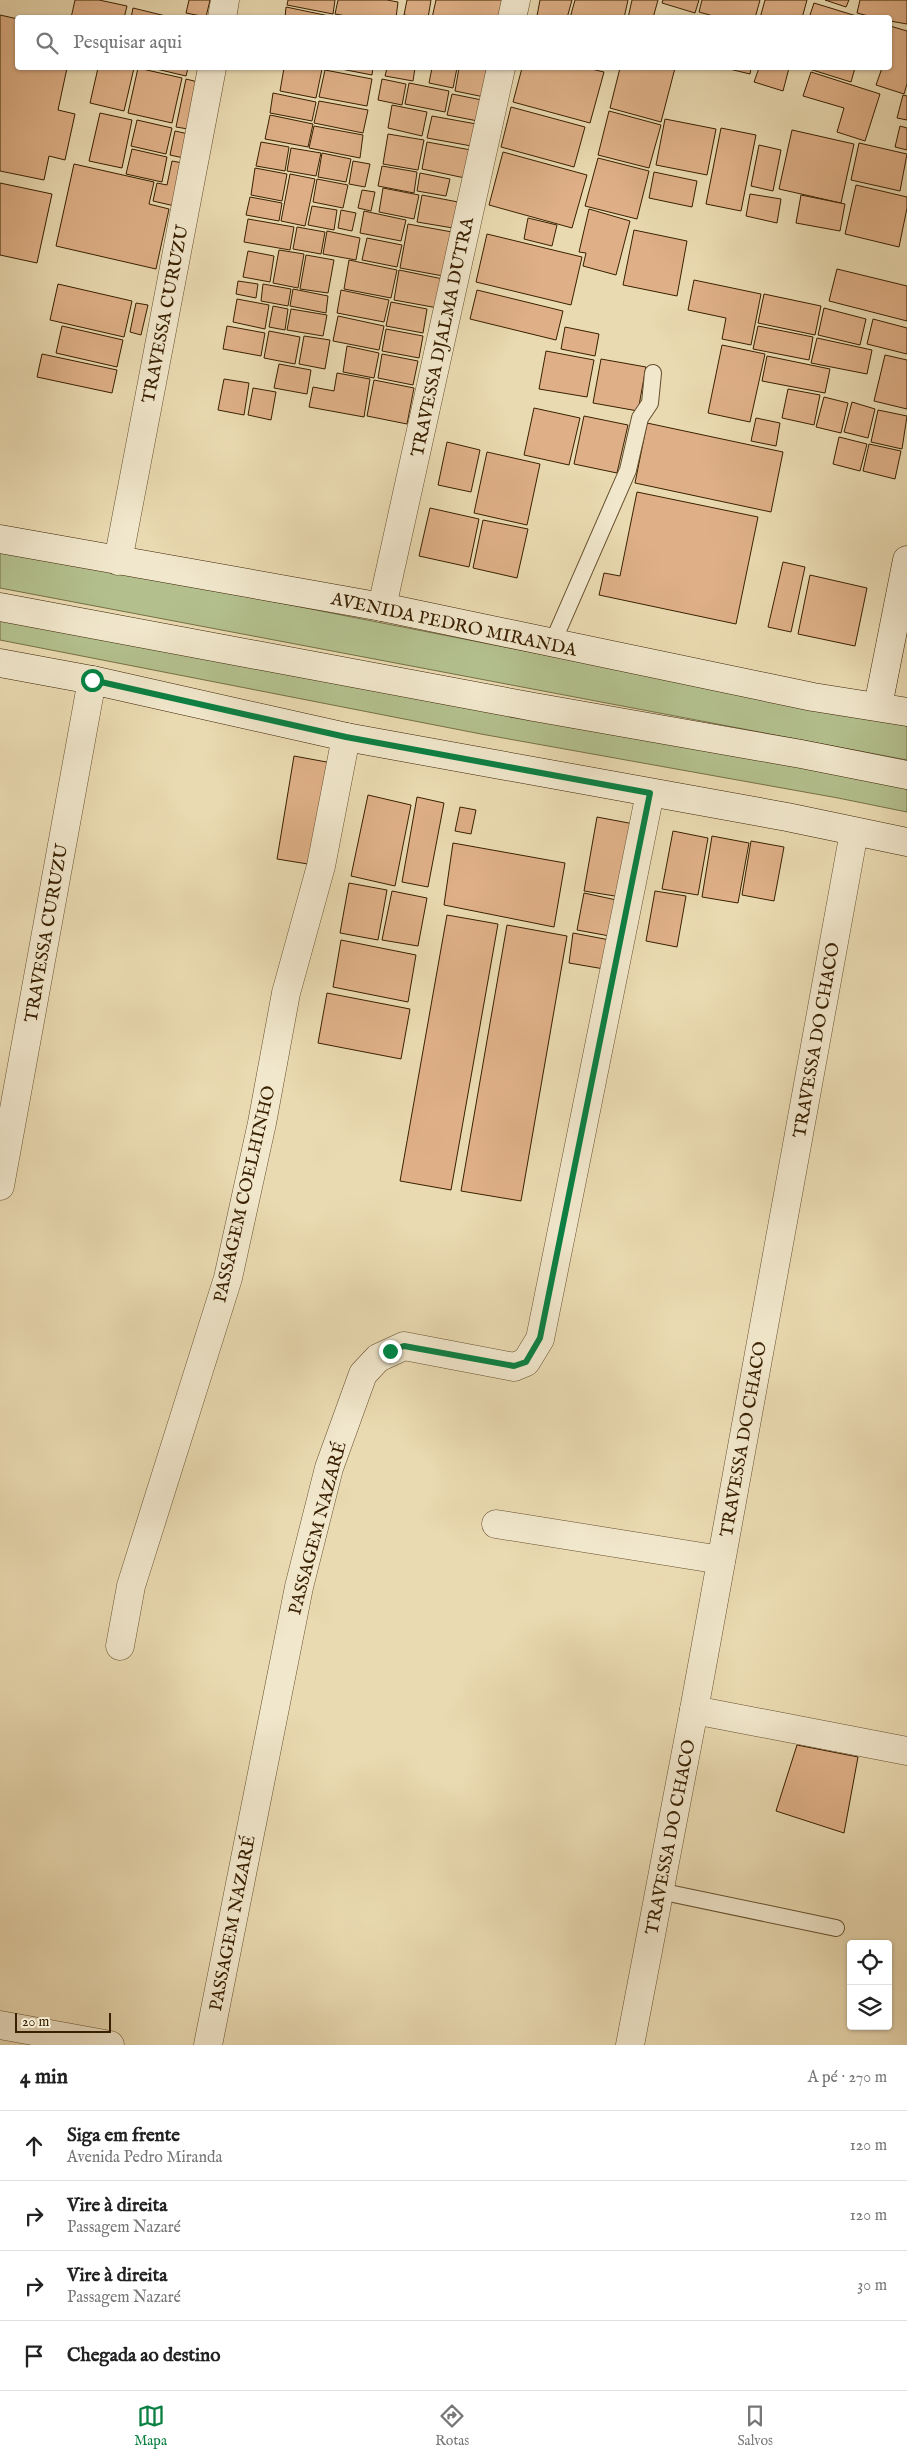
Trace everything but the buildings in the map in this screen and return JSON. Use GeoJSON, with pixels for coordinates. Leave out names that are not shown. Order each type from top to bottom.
{"type":"FeatureCollection","features":[{"type":"Feature","properties":{"kind":"street"},"geometry":{"type":"LineString","coordinates":[[222,15],[225,0]]}},
{"type":"Feature","properties":{"kind":"street"},"geometry":{"type":"LineString","coordinates":[[513,15],[516,0]]}},
{"type":"Feature","properties":{"kind":"street","name":"TRAVESSA CURUZU"},"geometry":{"type":"LineString","coordinates":[[118,561],[212,70]]}},
{"type":"Feature","properties":{"kind":"street","name":"TRAVESSA DJALMA DUTRA"},"geometry":{"type":"LineString","coordinates":[[382,607],[501,70]]}},
{"type":"Feature","properties":{"kind":"street","name":"AVENIDA PEDRO MIRANDA"},"geometry":{"type":"LineString","coordinates":[[0,539],[382,607],[813,697],[907,712]]}},
{"type":"Feature","properties":{"kind":"street"},"geometry":{"type":"LineString","coordinates":[[878,706],[907,560]]}},
{"type":"Feature","properties":{"kind":"street"},"geometry":{"type":"LineString","coordinates":[[0,607],[524,706],[791,752],[907,775]]}},
{"type":"Feature","properties":{"kind":"street"},"geometry":{"type":"LineString","coordinates":[[0,662],[92,680],[346,737],[787,817],[907,842]]}},
{"type":"Feature","properties":{"kind":"street","name":"TRAVESSA CURUZU"},"geometry":{"type":"LineString","coordinates":[[0,1186],[92,680]]}},
{"type":"Feature","properties":{"kind":"street","name":"PASSAGEM COELHINHO"},"geometry":{"type":"LineString","coordinates":[[120,1646],[131,1586],[228,1278],[262,1123],[286,994],[321,866],[346,737]]}},
{"type":"Feature","properties":{"kind":"street","name":"PASSAGEM NAZARÉ"},"geometry":{"type":"LineString","coordinates":[[208,2045],[299,1586],[329,1468],[363,1374],[378,1358],[404,1346],[514,1366],[526,1362],[540,1338],[650,793]]}},
{"type":"Feature","properties":{"kind":"street","name":"TRAVESSA DO CHACO"},"geometry":{"type":"LineString","coordinates":[[630,2045],[694,1710],[854,832]]}},
{"type":"Feature","properties":{"kind":"street"},"geometry":{"type":"LineString","coordinates":[[496,1524],[721,1560]]}},
{"type":"Feature","properties":{"kind":"street"},"geometry":{"type":"LineString","coordinates":[[694,1710],[907,1751]]}},
{"type":"Feature","properties":{"kind":"street"},"geometry":{"type":"LineString","coordinates":[[0,2025],[110,2045]]}},
{"type":"Feature","properties":{"kind":"lane"},"geometry":{"type":"LineString","coordinates":[[552,644],[628,470],[640,418],[650,403],[653,373]]}},
{"type":"Feature","properties":{"kind":"lane"},"geometry":{"type":"LineString","coordinates":[[659,1891],[836,1928]]}},
{"type":"Feature","properties":{"kind":"green space"},"geometry":{"type":"Polygon","coordinates":[[[0,552],[260,599],[907,726],[907,760],[0,588],[0,552]]]}},
{"type":"Feature","properties":{"kind":"green space"},"geometry":{"type":"Polygon","coordinates":[[[0,614],[907,783],[907,812],[481,734],[0,640],[0,614]]]}},
{"type":"Feature","properties":{"kind":"route"},"geometry":{"type":"LineString","coordinates":[[92,680],[346,737],[650,793],[540,1338],[526,1362],[514,1366],[404,1346],[390,1351]]}}]}
